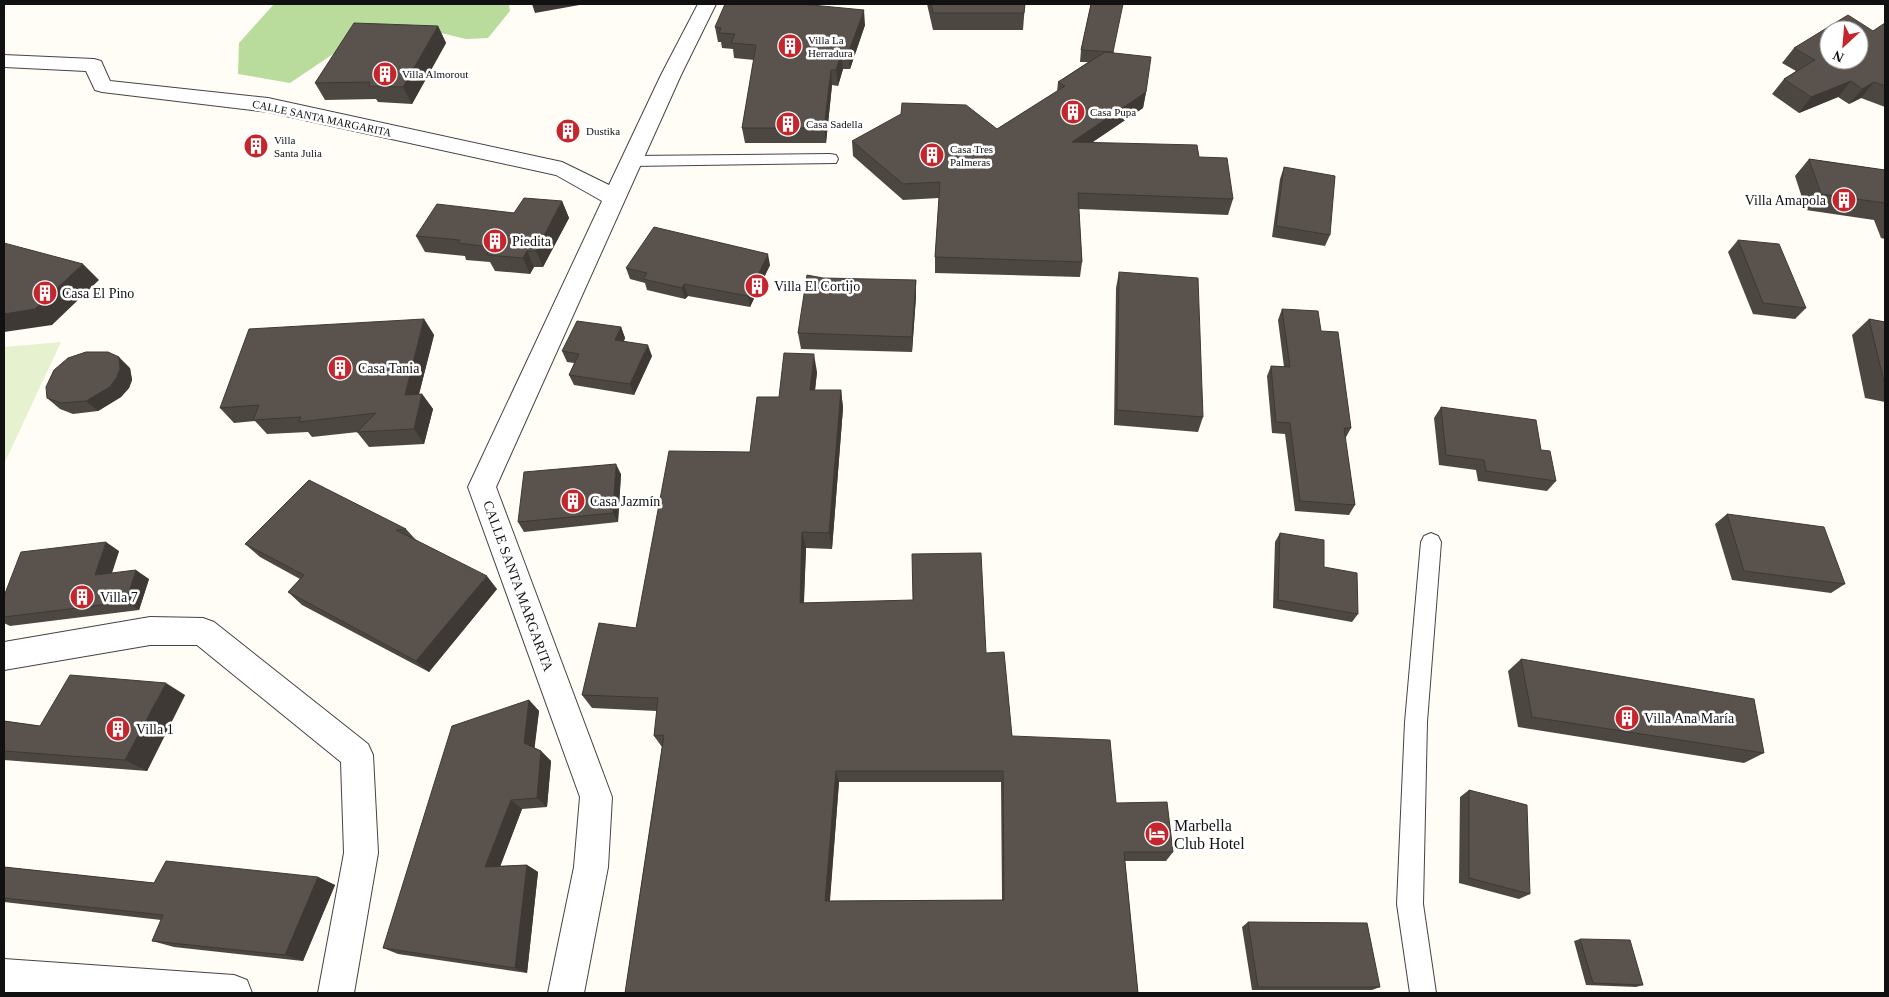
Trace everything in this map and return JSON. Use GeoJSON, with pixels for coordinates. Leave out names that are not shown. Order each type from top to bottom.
{"type":"FeatureCollection","features":[{"type":"Feature","properties":{"kind":"street","name":"CALLE SANTA MARGARITA"},"geometry":{"type":"LineString","coordinates":[[566,993],[591,867],[596,797],[482,487],[632,161],[707,4]]}},
{"type":"Feature","properties":{"kind":"street","name":"CALLE SANTA MARGARITA"},"geometry":{"type":"LineString","coordinates":[[4,61],[94,65],[102,86],[268,105],[562,169],[615,198]]}},
{"type":"Feature","properties":{"kind":"street"},"geometry":{"type":"LineString","coordinates":[[4,656],[150,631],[203,632],[357,755],[360,853],[336,993]]}},
{"type":"Feature","properties":{"kind":"street"},"geometry":{"type":"LineString","coordinates":[[4,976],[234,993]]}},
{"type":"Feature","properties":{"kind":"lane"},"geometry":{"type":"LineString","coordinates":[[632,161],[830,158]]}},
{"type":"Feature","properties":{"kind":"lane"},"geometry":{"type":"LineString","coordinates":[[1423,993],[1410,904],[1416,722],[1431,542]]}},
{"type":"Feature","properties":{"kind":"green space"},"geometry":{"type":"Polygon","coordinates":[[[274,4],[509,4],[510,11],[488,38],[466,39],[441,33],[345,46],[290,83],[238,74],[239,43],[274,4]]]}},
{"type":"Feature","properties":{"kind":"green space"},"geometry":{"type":"Polygon","coordinates":[[[61,342],[4,464],[4,347],[61,342]]]}},
{"type":"Feature","properties":{"kind":"building"},"geometry":{"type":"Polygon","coordinates":[[[725,4],[801,4],[864,10],[848,54],[841,54],[836,70],[831,70],[824,128],[742,128],[756,45],[731,43],[735,34],[719,33],[721,28],[715,27],[725,4]]]}},
{"type":"Feature","properties":{"kind":"building"},"geometry":{"type":"Polygon","coordinates":[[[931,4],[1025,4],[1024,13],[933,13],[931,4]]]}},
{"type":"Feature","properties":{"kind":"building"},"geometry":{"type":"Polygon","coordinates":[[[1091,4],[1123,4],[1113,52],[1081,50],[1091,4]]]}},
{"type":"Feature","properties":{"kind":"building"},"geometry":{"type":"Polygon","coordinates":[[[1848,15],[1856,20],[1840,20],[1848,15]]]}},
{"type":"Feature","properties":{"kind":"building"},"geometry":{"type":"Polygon","coordinates":[[[354,23],[438,26],[403,87],[369,86],[370,82],[315,83],[354,23]]]}},
{"type":"Feature","properties":{"kind":"building"},"geometry":{"type":"Polygon","coordinates":[[[1885,23],[1885,86],[1874,82],[1862,89],[1851,81],[1811,97],[1784,79],[1815,60],[1794,48],[1819,33],[1819,70],[1869,70],[1869,28],[1873,31],[1885,23]]]}},
{"type":"Feature","properties":{"kind":"building"},"geometry":{"type":"Polygon","coordinates":[[[1105,52],[1151,57],[1146,92],[1072,142],[1197,145],[1199,157],[1227,158],[1233,199],[1078,193],[1082,262],[935,257],[940,182],[903,184],[852,141],[901,114],[902,103],[966,105],[997,129],[1065,86],[1058,82],[1105,52]]]}},
{"type":"Feature","properties":{"kind":"building"},"geometry":{"type":"Polygon","coordinates":[[[1809,159],[1885,170],[1885,203],[1821,194],[1809,159]]]}},
{"type":"Feature","properties":{"kind":"building"},"geometry":{"type":"Polygon","coordinates":[[[1284,167],[1335,176],[1330,235],[1276,226],[1284,167]]]}},
{"type":"Feature","properties":{"kind":"building"},"geometry":{"type":"Polygon","coordinates":[[[524,198],[562,201],[536,251],[527,251],[523,258],[487,255],[490,247],[458,243],[460,240],[416,236],[437,204],[514,213],[524,198]]]}},
{"type":"Feature","properties":{"kind":"building"},"geometry":{"type":"Polygon","coordinates":[[[654,227],[768,254],[748,296],[684,284],[682,288],[643,279],[647,273],[626,268],[654,227]]]}},
{"type":"Feature","properties":{"kind":"building"},"geometry":{"type":"Polygon","coordinates":[[[1738,240],[1779,244],[1806,308],[1763,303],[1738,240]]]}},
{"type":"Feature","properties":{"kind":"building"},"geometry":{"type":"Polygon","coordinates":[[[4,243],[83,264],[35,309],[4,314],[4,243]]]}},
{"type":"Feature","properties":{"kind":"building"},"geometry":{"type":"Polygon","coordinates":[[[1119,272],[1198,278],[1203,417],[1117,410],[1119,272]]]}},
{"type":"Feature","properties":{"kind":"building"},"geometry":{"type":"Polygon","coordinates":[[[807,275],[823,278],[916,280],[912,337],[798,333],[807,275]]]}},
{"type":"Feature","properties":{"kind":"building"},"geometry":{"type":"Polygon","coordinates":[[[1282,309],[1318,311],[1321,331],[1338,332],[1351,428],[1344,428],[1355,505],[1300,501],[1290,423],[1276,422],[1271,366],[1290,367],[1282,309]]]}},
{"type":"Feature","properties":{"kind":"building","name":"Casa Tania"},"geometry":{"type":"Polygon","coordinates":[[[424,319],[405,395],[422,394],[414,429],[357,432],[376,413],[299,422],[301,417],[253,420],[259,405],[220,408],[249,329],[424,319]]]}},
{"type":"Feature","properties":{"kind":"building"},"geometry":{"type":"Polygon","coordinates":[[[1869,319],[1885,322],[1885,383],[1884,382],[1869,319]]]}},
{"type":"Feature","properties":{"kind":"building"},"geometry":{"type":"Polygon","coordinates":[[[577,321],[621,327],[615,340],[648,345],[630,384],[569,375],[579,354],[562,351],[577,321]]]}},
{"type":"Feature","properties":{"kind":"building"},"geometry":{"type":"Polygon","coordinates":[[[86,352],[108,352],[119,357],[120,369],[110,387],[86,401],[61,403],[47,398],[46,387],[54,370],[68,358],[86,352]]]}},
{"type":"Feature","properties":{"kind":"building"},"geometry":{"type":"Polygon","coordinates":[[[784,353],[814,354],[810,390],[841,390],[829,533],[802,532],[800,603],[913,600],[912,554],[981,553],[986,653],[1004,652],[1012,736],[1110,740],[1116,803],[1167,802],[1173,852],[1124,852],[1138,993],[625,993],[664,735],[654,736],[658,698],[582,695],[599,623],[636,628],[669,451],[750,452],[757,397],[779,397],[784,353]],[[836,771],[825,901],[1004,900],[1003,771],[836,771]]]}},
{"type":"Feature","properties":{"kind":"building"},"geometry":{"type":"Polygon","coordinates":[[[1441,407],[1536,420],[1541,450],[1550,451],[1556,481],[1486,471],[1484,460],[1446,455],[1441,407]]]}},
{"type":"Feature","properties":{"kind":"building","name":"Casa Jazmín"},"geometry":{"type":"Polygon","coordinates":[[[616,464],[613,513],[518,522],[524,472],[616,464]]]}},
{"type":"Feature","properties":{"kind":"building"},"geometry":{"type":"Polygon","coordinates":[[[309,480],[406,529],[396,530],[487,576],[416,661],[288,592],[304,575],[245,544],[309,480]]]}},
{"type":"Feature","properties":{"kind":"building"},"geometry":{"type":"Polygon","coordinates":[[[1727,514],[1824,527],[1845,584],[1744,571],[1727,514]]]}},
{"type":"Feature","properties":{"kind":"building"},"geometry":{"type":"Polygon","coordinates":[[[1280,533],[1324,540],[1324,567],[1357,573],[1358,614],[1278,600],[1280,533]]]}},
{"type":"Feature","properties":{"kind":"building","name":"Villa 7"},"geometry":{"type":"Polygon","coordinates":[[[106,542],[95,575],[136,570],[126,602],[4,617],[4,596],[21,552],[106,542]]]}},
{"type":"Feature","properties":{"kind":"building","name":"Villa Ana María"},"geometry":{"type":"Polygon","coordinates":[[[1521,659],[1754,699],[1764,753],[1532,717],[1521,659]]]}},
{"type":"Feature","properties":{"kind":"building"},"geometry":{"type":"Polygon","coordinates":[[[70,675],[166,683],[125,760],[4,751],[4,721],[40,726],[70,675]]]}},
{"type":"Feature","properties":{"kind":"building"},"geometry":{"type":"Polygon","coordinates":[[[529,700],[524,743],[541,751],[537,798],[511,800],[485,867],[527,865],[515,968],[383,948],[452,726],[529,700]]]}},
{"type":"Feature","properties":{"kind":"building"},"geometry":{"type":"Polygon","coordinates":[[[1469,790],[1527,805],[1530,894],[1469,878],[1469,790]]]}},
{"type":"Feature","properties":{"kind":"building"},"geometry":{"type":"Polygon","coordinates":[[[166,861],[318,877],[285,955],[152,941],[163,915],[4,898],[4,867],[154,883],[166,861]]]}},
{"type":"Feature","properties":{"kind":"building"},"geometry":{"type":"Polygon","coordinates":[[[1248,922],[1367,923],[1380,987],[1258,987],[1248,922]]]}},
{"type":"Feature","properties":{"kind":"building"},"geometry":{"type":"Polygon","coordinates":[[[1580,939],[1630,940],[1643,985],[1593,983],[1580,939]]]}},
{"type":"Feature","properties":{"kind":"place","name":"Villa La Herradura"},"geometry":{"type":"Point","coordinates":[790,46]}},
{"type":"Feature","properties":{"kind":"place","name":"Villa Almorout"},"geometry":{"type":"Point","coordinates":[385,74]}},
{"type":"Feature","properties":{"kind":"place","name":"Casa Pupa"},"geometry":{"type":"Point","coordinates":[1073,112]}},
{"type":"Feature","properties":{"kind":"place","name":"Casa Sadella"},"geometry":{"type":"Point","coordinates":[788,124]}},
{"type":"Feature","properties":{"kind":"place","name":"Dustika"},"geometry":{"type":"Point","coordinates":[568,131]}},
{"type":"Feature","properties":{"kind":"place","name":"Villa Santa Julia"},"geometry":{"type":"Point","coordinates":[256,146]}},
{"type":"Feature","properties":{"kind":"place","name":"Casa Tres Palmeras"},"geometry":{"type":"Point","coordinates":[932,155]}},
{"type":"Feature","properties":{"kind":"place","name":"Villa Amapola"},"geometry":{"type":"Point","coordinates":[1844,200]}},
{"type":"Feature","properties":{"kind":"place","name":"Piedita"},"geometry":{"type":"Point","coordinates":[495,241]}},
{"type":"Feature","properties":{"kind":"place","name":"Villa El Cortijo"},"geometry":{"type":"Point","coordinates":[757,286]}},
{"type":"Feature","properties":{"kind":"place","name":"Casa El Pino"},"geometry":{"type":"Point","coordinates":[45,293]}},
{"type":"Feature","properties":{"kind":"place","name":"Casa Tania"},"geometry":{"type":"Point","coordinates":[340,368]}},
{"type":"Feature","properties":{"kind":"place","name":"Casa Jazmín"},"geometry":{"type":"Point","coordinates":[573,501]}},
{"type":"Feature","properties":{"kind":"place","name":"Villa 7"},"geometry":{"type":"Point","coordinates":[82,597]}},
{"type":"Feature","properties":{"kind":"place","name":"Villa Ana María"},"geometry":{"type":"Point","coordinates":[1627,718]}},
{"type":"Feature","properties":{"kind":"place","name":"Villa 1"},"geometry":{"type":"Point","coordinates":[118,729]}},
{"type":"Feature","properties":{"kind":"place","name":"Marbella Club Hotel"},"geometry":{"type":"Point","coordinates":[1157,834]}}]}
